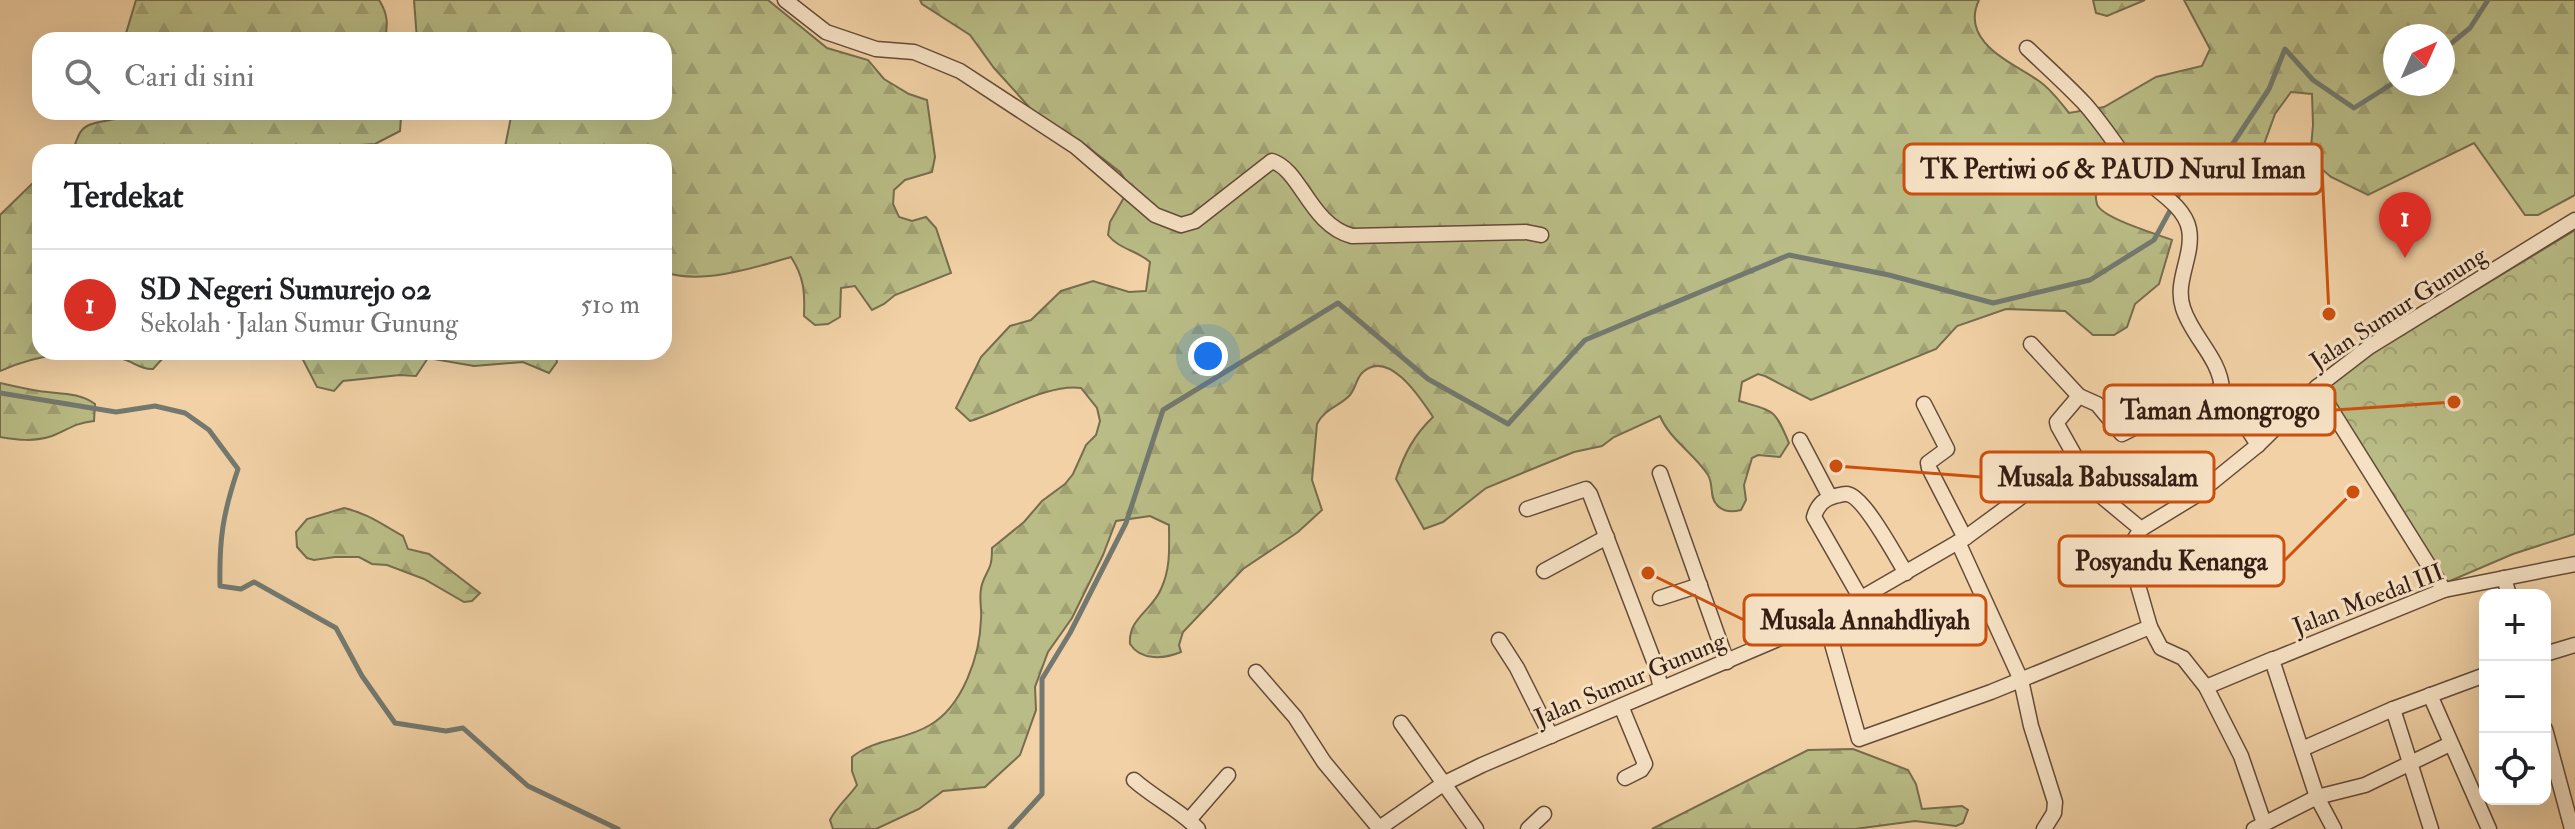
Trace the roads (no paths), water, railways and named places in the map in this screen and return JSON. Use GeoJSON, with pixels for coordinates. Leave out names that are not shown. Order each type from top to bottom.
{"type":"FeatureCollection","features":[{"type":"Feature","properties":{"kind":"street"},"geometry":{"type":"LineString","coordinates":[[785,0],[826,32],[876,49],[914,52],[960,71],[1076,147],[1155,215],[1172,223],[1181,225],[1195,221],[1272,161],[1284,169],[1326,223],[1338,233],[1352,236],[1526,232],[1541,235]]}},
{"type":"Feature","properties":{"kind":"street"},"geometry":{"type":"LineString","coordinates":[[2027,48],[2085,104],[2137,173],[2182,215],[2188,226],[2189,239],[2180,289],[2181,304],[2189,325],[2221,376],[2222,389],[2258,445]]}},
{"type":"Feature","properties":{"kind":"street","name":"Jalan Sumur Gunung"},"geometry":{"type":"LineString","coordinates":[[1378,828],[1443,784],[1825,619],[1962,540],[2025,494],[2050,483],[2066,481],[2094,490],[2141,529],[2195,496],[2258,445],[2317,387],[2369,347],[2575,220]]}},
{"type":"Feature","properties":{"kind":"street"},"geometry":{"type":"LineString","coordinates":[[2031,344],[2079,396],[2097,404],[2122,434],[2196,397],[2222,389]]}},
{"type":"Feature","properties":{"kind":"street"},"geometry":{"type":"LineString","coordinates":[[2317,387],[2444,590]]}},
{"type":"Feature","properties":{"kind":"street"},"geometry":{"type":"LineString","coordinates":[[2079,396],[2057,424],[2094,490]]}},
{"type":"Feature","properties":{"kind":"street"},"geometry":{"type":"LineString","coordinates":[[1924,404],[1947,449],[1928,463],[1929,468],[2021,680],[2031,726],[2055,802],[2054,813],[2044,829]]}},
{"type":"Feature","properties":{"kind":"street"},"geometry":{"type":"LineString","coordinates":[[1800,440],[1830,497]]}},
{"type":"Feature","properties":{"kind":"street"},"geometry":{"type":"LineString","coordinates":[[1660,473],[1727,662]]}},
{"type":"Feature","properties":{"kind":"street"},"geometry":{"type":"LineString","coordinates":[[1527,509],[1586,489],[1590,494],[1655,664],[1661,688]]}},
{"type":"Feature","properties":{"kind":"street"},"geometry":{"type":"LineString","coordinates":[[1861,599],[1814,517],[1817,507],[1830,497],[1846,493],[1855,497],[1873,519],[1906,573]]}},
{"type":"Feature","properties":{"kind":"street"},"geometry":{"type":"LineString","coordinates":[[2141,529],[2130,546],[2129,554],[2150,627],[2161,648],[2183,658],[2206,687],[2241,756],[2259,826],[2317,797],[2365,785],[2450,744]]}},
{"type":"Feature","properties":{"kind":"street"},"geometry":{"type":"LineString","coordinates":[[1544,571],[1607,537]]}},
{"type":"Feature","properties":{"kind":"street","name":"Jalan Moedal III"},"geometry":{"type":"LineString","coordinates":[[2334,829],[2317,797],[2271,663],[2273,659],[2444,590],[2575,564]]}},
{"type":"Feature","properties":{"kind":"street"},"geometry":{"type":"LineString","coordinates":[[2504,578],[2507,589]]}},
{"type":"Feature","properties":{"kind":"street"},"geometry":{"type":"LineString","coordinates":[[1660,598],[1700,585]]}},
{"type":"Feature","properties":{"kind":"street"},"geometry":{"type":"LineString","coordinates":[[1825,619],[1859,739],[2021,680],[2150,627]]}},
{"type":"Feature","properties":{"kind":"street"},"geometry":{"type":"LineString","coordinates":[[1499,640],[1517,668],[1551,736]]}},
{"type":"Feature","properties":{"kind":"street"},"geometry":{"type":"LineString","coordinates":[[2551,652],[2575,645]]}},
{"type":"Feature","properties":{"kind":"street"},"geometry":{"type":"LineString","coordinates":[[2206,687],[2273,659]]}},
{"type":"Feature","properties":{"kind":"street"},"geometry":{"type":"LineString","coordinates":[[1256,672],[1295,717],[1324,762],[1378,828]]}},
{"type":"Feature","properties":{"kind":"street"},"geometry":{"type":"LineString","coordinates":[[2302,749],[2393,709],[2479,677]]}},
{"type":"Feature","properties":{"kind":"street"},"geometry":{"type":"LineString","coordinates":[[2430,695],[2489,829]]}},
{"type":"Feature","properties":{"kind":"street"},"geometry":{"type":"LineString","coordinates":[[1621,706],[1645,764],[1641,770],[1625,778]]}},
{"type":"Feature","properties":{"kind":"street"},"geometry":{"type":"LineString","coordinates":[[2393,709],[2431,829]]}},
{"type":"Feature","properties":{"kind":"street"},"geometry":{"type":"LineString","coordinates":[[1401,723],[1476,829]]}},
{"type":"Feature","properties":{"kind":"street"},"geometry":{"type":"LineString","coordinates":[[2546,733],[2572,829]]}},
{"type":"Feature","properties":{"kind":"street"},"geometry":{"type":"LineString","coordinates":[[1134,780],[1153,797],[1194,824],[1228,775]]}},
{"type":"Feature","properties":{"kind":"street"},"geometry":{"type":"LineString","coordinates":[[1528,829],[1544,814]]}},
{"type":"Feature","properties":{"kind":"waterway"},"geometry":{"type":"LineString","coordinates":[[2455,40],[2470,28],[2488,0]]}},
{"type":"Feature","properties":{"kind":"waterway"},"geometry":{"type":"LineString","coordinates":[[1010,829],[1042,794],[1042,679],[1070,633],[1126,523],[1163,410],[1338,303],[1428,379],[1508,424],[1585,340],[1789,255],[1889,275],[1993,303],[2090,280],[2154,240],[2189,176],[2224,157],[2269,89],[2285,49],[2313,80],[2354,108],[2383,90]]}},
{"type":"Feature","properties":{"kind":"waterway"},"geometry":{"type":"LineString","coordinates":[[0,393],[116,412],[155,406],[185,413],[209,430],[238,469],[223,526],[220,586],[241,589],[254,582],[336,628],[362,676],[395,723],[446,731],[463,728],[528,786],[618,829]]}},
{"type":"Feature","properties":{"kind":"place","name":"SD Negeri Sumurejo 02"},"geometry":{"type":"Point","coordinates":[2405,258]}},
{"type":"Feature","properties":{"kind":"place","name":"TK Pertiwi 06 & PAUD Nurul Iman"},"geometry":{"type":"Point","coordinates":[2329,314]}},
{"type":"Feature","properties":{"kind":"place","name":"Taman Amongrogo"},"geometry":{"type":"Point","coordinates":[2454,402]}},
{"type":"Feature","properties":{"kind":"place","name":"Musala Babussalam"},"geometry":{"type":"Point","coordinates":[1836,466]}},
{"type":"Feature","properties":{"kind":"place","name":"Posyandu Kenanga"},"geometry":{"type":"Point","coordinates":[2353,492]}},
{"type":"Feature","properties":{"kind":"place","name":"Musala Annahdliyah"},"geometry":{"type":"Point","coordinates":[1648,573]}}]}
